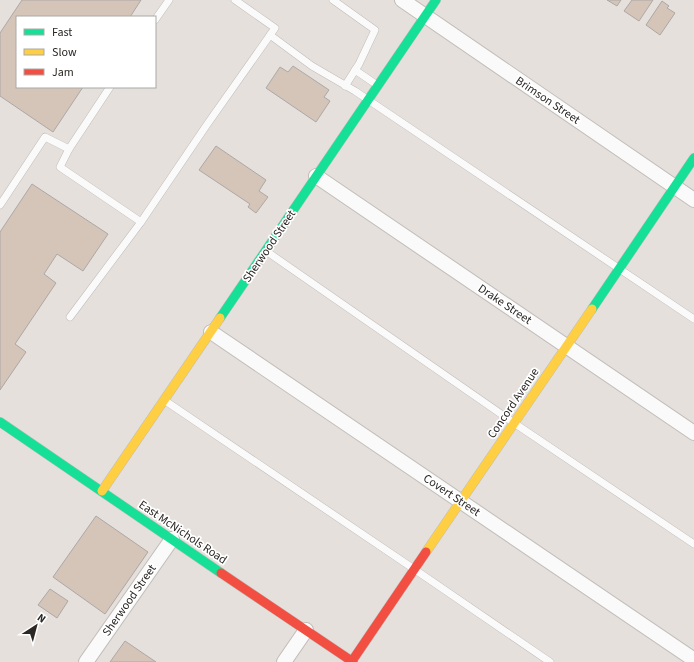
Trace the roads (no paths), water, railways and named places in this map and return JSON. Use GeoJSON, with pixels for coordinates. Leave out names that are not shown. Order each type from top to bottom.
{"type":"FeatureCollection","features":[{"type":"Feature","properties":{"kind":"street","name":"Brimson Street"},"geometry":{"type":"LineString","coordinates":[[402,0],[694,200]]}},
{"type":"Feature","properties":{"kind":"street","name":"Sherwood Street"},"geometry":{"type":"LineString","coordinates":[[102,491],[436,0]]}},
{"type":"Feature","properties":{"kind":"street","name":"Concord Avenue"},"geometry":{"type":"LineString","coordinates":[[352,662],[694,158]]}},
{"type":"Feature","properties":{"kind":"street","name":"Drake Street"},"geometry":{"type":"LineString","coordinates":[[316,176],[694,433]]}},
{"type":"Feature","properties":{"kind":"street","name":"Covert Street"},"geometry":{"type":"LineString","coordinates":[[210,332],[692,659]]}},
{"type":"Feature","properties":{"kind":"street","name":"East McNichols Road"},"geometry":{"type":"LineString","coordinates":[[0,422],[352,662]]}},
{"type":"Feature","properties":{"kind":"street","name":"Sherwood Street"},"geometry":{"type":"LineString","coordinates":[[86,662],[172,539]]}},
{"type":"Feature","properties":{"kind":"street"},"geometry":{"type":"LineString","coordinates":[[284,662],[306,630]]}},
{"type":"Feature","properties":{"kind":"lane"},"geometry":{"type":"LineString","coordinates":[[156,19],[169,0]]}},
{"type":"Feature","properties":{"kind":"lane"},"geometry":{"type":"LineString","coordinates":[[70,317],[141,222],[275,28],[234,0]]}},
{"type":"Feature","properties":{"kind":"lane"},"geometry":{"type":"LineString","coordinates":[[333,0],[375,30],[359,64],[345,86]]}},
{"type":"Feature","properties":{"kind":"lane"},"geometry":{"type":"LineString","coordinates":[[270,35],[312,66],[368,100],[694,319]]}},
{"type":"Feature","properties":{"kind":"lane"},"geometry":{"type":"LineString","coordinates":[[355,70],[378,86]]}},
{"type":"Feature","properties":{"kind":"lane"},"geometry":{"type":"LineString","coordinates":[[109,88],[69,149],[60,167],[141,222]]}},
{"type":"Feature","properties":{"kind":"lane"},"geometry":{"type":"LineString","coordinates":[[0,205],[45,137],[69,149]]}},
{"type":"Feature","properties":{"kind":"lane"},"geometry":{"type":"LineString","coordinates":[[266,251],[514,423],[694,544]]}},
{"type":"Feature","properties":{"kind":"lane"},"geometry":{"type":"LineString","coordinates":[[164,400],[550,662]]}}]}
